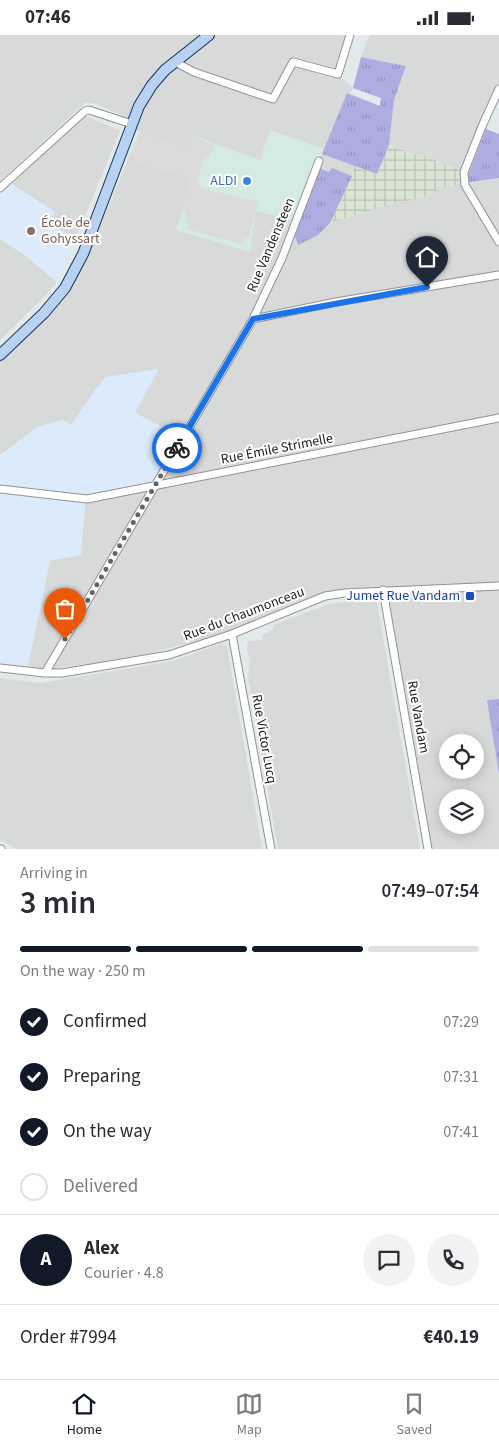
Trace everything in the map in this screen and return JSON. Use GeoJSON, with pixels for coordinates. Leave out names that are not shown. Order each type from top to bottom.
{"type":"FeatureCollection","features":[{"type":"Feature","properties":{"kind":"street"},"geometry":{"type":"LineString","coordinates":[[0,355],[44,313],[65,288],[83,254],[112,182],[139,106],[152,85],[175,62],[209,35]]}},
{"type":"Feature","properties":{"kind":"street"},"geometry":{"type":"LineString","coordinates":[[175,62],[194,72],[273,99],[292,62],[338,74],[350,35]]}},
{"type":"Feature","properties":{"kind":"street"},"geometry":{"type":"LineString","coordinates":[[499,89],[464,172],[465,185],[499,242]]}},
{"type":"Feature","properties":{"kind":"street"},"geometry":{"type":"LineString","coordinates":[[0,188],[85,111],[89,110],[132,124]]}},
{"type":"Feature","properties":{"kind":"street","name":"Rue Vandensteen"},"geometry":{"type":"LineString","coordinates":[[45,673],[253,319],[282,258],[318,161]]}},
{"type":"Feature","properties":{"kind":"street"},"geometry":{"type":"LineString","coordinates":[[253,319],[499,275]]}},
{"type":"Feature","properties":{"kind":"street","name":"Rue Émile Strimelle"},"geometry":{"type":"LineString","coordinates":[[0,489],[87,499],[499,418]]}},
{"type":"Feature","properties":{"kind":"street","name":"Rue du Chaumonceau"},"geometry":{"type":"LineString","coordinates":[[0,668],[62,673],[169,655],[232,634],[325,596],[383,590],[499,586]]}},
{"type":"Feature","properties":{"kind":"street","name":"Rue Vandam"},"geometry":{"type":"LineString","coordinates":[[383,590],[428,849]]}},
{"type":"Feature","properties":{"kind":"street","name":"Rue Victor Lucq"},"geometry":{"type":"LineString","coordinates":[[232,634],[271,849]]}},
{"type":"Feature","properties":{"kind":"shaded area"},"geometry":{"type":"Polygon","coordinates":[[[0,35],[349,35],[338,74],[353,88],[324,149],[270,130],[260,160],[214,146],[193,137],[189,150],[131,129],[131,119],[93,103],[85,103],[0,181],[0,35]]]}},
{"type":"Feature","properties":{"kind":"shaded area"},"geometry":{"type":"Polygon","coordinates":[[[370,35],[499,35],[499,87],[464,172],[420,154],[419,156],[389,145],[394,100],[406,66],[361,57],[370,35]]]}},
{"type":"Feature","properties":{"kind":"shaded area"},"geometry":{"type":"Polygon","coordinates":[[[84,115],[120,131],[75,240],[48,222],[55,212],[12,184],[84,115]]]}},
{"type":"Feature","properties":{"kind":"shaded area"},"geometry":{"type":"Polygon","coordinates":[[[270,130],[324,149],[296,221],[256,211],[250,252],[176,230],[184,208],[190,177],[125,159],[140,131],[189,150],[194,136],[260,160],[270,130]]]}},
{"type":"Feature","properties":{"kind":"shaded area"},"geometry":{"type":"Polygon","coordinates":[[[140,131],[189,150],[194,136],[214,146],[209,158],[204,157],[197,183],[201,185],[201,188],[259,202],[244,245],[187,229],[188,223],[184,208],[190,177],[128,160],[140,131]]]}},
{"type":"Feature","properties":{"kind":"shaded area"},"geometry":{"type":"Polygon","coordinates":[[[389,145],[419,156],[420,154],[464,172],[465,183],[442,188],[419,199],[397,202],[330,223],[355,166],[377,174],[389,145]]]}},
{"type":"Feature","properties":{"kind":"shaded area"},"geometry":{"type":"Polygon","coordinates":[[[322,154],[355,166],[352,176],[332,168],[329,172],[316,167],[322,154]]]}},
{"type":"Feature","properties":{"kind":"shaded area"},"geometry":{"type":"Polygon","coordinates":[[[128,160],[190,177],[187,200],[176,229],[250,252],[256,211],[296,221],[318,235],[330,223],[397,202],[419,199],[442,188],[465,183],[499,240],[499,699],[488,700],[499,774],[499,849],[431,849],[383,589],[337,590],[231,632],[135,657],[44,670],[28,666],[50,561],[85,499],[183,437],[135,413],[158,370],[98,386],[71,425],[0,455],[0,361],[59,301],[94,240],[128,160]]]}},
{"type":"Feature","properties":{"kind":"shaded area"},"geometry":{"type":"Polygon","coordinates":[[[499,178],[499,238],[469,183],[499,178]]]}},
{"type":"Feature","properties":{"kind":"shaded area","name":"École de Gohyssart"},"geometry":{"type":"Polygon","coordinates":[[[12,184],[55,212],[49,222],[75,240],[56,281],[23,254],[0,239],[0,196],[12,184]]]}},
{"type":"Feature","properties":{"kind":"shaded area"},"geometry":{"type":"Polygon","coordinates":[[[0,239],[23,254],[56,281],[56,283],[0,340],[0,239]]]}},
{"type":"Feature","properties":{"kind":"shaded area"},"geometry":{"type":"Polygon","coordinates":[[[158,369],[135,413],[183,438],[154,487],[86,496],[81,555],[50,561],[28,666],[0,663],[0,455],[37,427],[63,420],[71,425],[105,377],[158,369]]]}},
{"type":"Feature","properties":{"kind":"shaded area"},"geometry":{"type":"Polygon","coordinates":[[[374,600],[377,602],[420,849],[278,849],[248,677],[250,661],[247,648],[248,641],[262,640],[262,635],[273,630],[273,625],[329,604],[374,600]]]}},
{"type":"Feature","properties":{"kind":"shaded area"},"geometry":{"type":"Polygon","coordinates":[[[222,643],[224,646],[227,646],[262,849],[17,849],[0,840],[0,678],[40,683],[173,661],[222,643]]]}},
{"type":"Feature","properties":{"kind":"green space"},"geometry":{"type":"Polygon","coordinates":[[[361,57],[406,66],[394,100],[389,145],[377,174],[322,154],[347,93],[380,106],[381,98],[353,88],[361,57]]]}},
{"type":"Feature","properties":{"kind":"green space"},"geometry":{"type":"Polygon","coordinates":[[[486,129],[499,134],[499,178],[465,183],[486,129]]]}},
{"type":"Feature","properties":{"kind":"green space"},"geometry":{"type":"Polygon","coordinates":[[[316,167],[329,172],[332,168],[352,176],[330,223],[318,235],[298,245],[293,230],[316,167]]]}},
{"type":"Feature","properties":{"kind":"green space"},"geometry":{"type":"Polygon","coordinates":[[[499,699],[499,774],[487,700],[499,699]]]}},
{"type":"Feature","properties":{"kind":"way so far"},"geometry":{"type":"LineString","coordinates":[[65,639],[177,448]]}},
{"type":"Feature","properties":{"kind":"place","name":"ALDI"},"geometry":{"type":"Point","coordinates":[247,181]}},
{"type":"Feature","properties":{"kind":"place","name":"École de Gohyssart"},"geometry":{"type":"Point","coordinates":[31,231]}},
{"type":"Feature","properties":{"kind":"place","name":"Jumet Rue Vandam"},"geometry":{"type":"Point","coordinates":[470,596]}},
{"type":"Feature","properties":{"kind":"route"},"geometry":{"type":"LineString","coordinates":[[177,448],[253,319],[427,287]]}}]}
